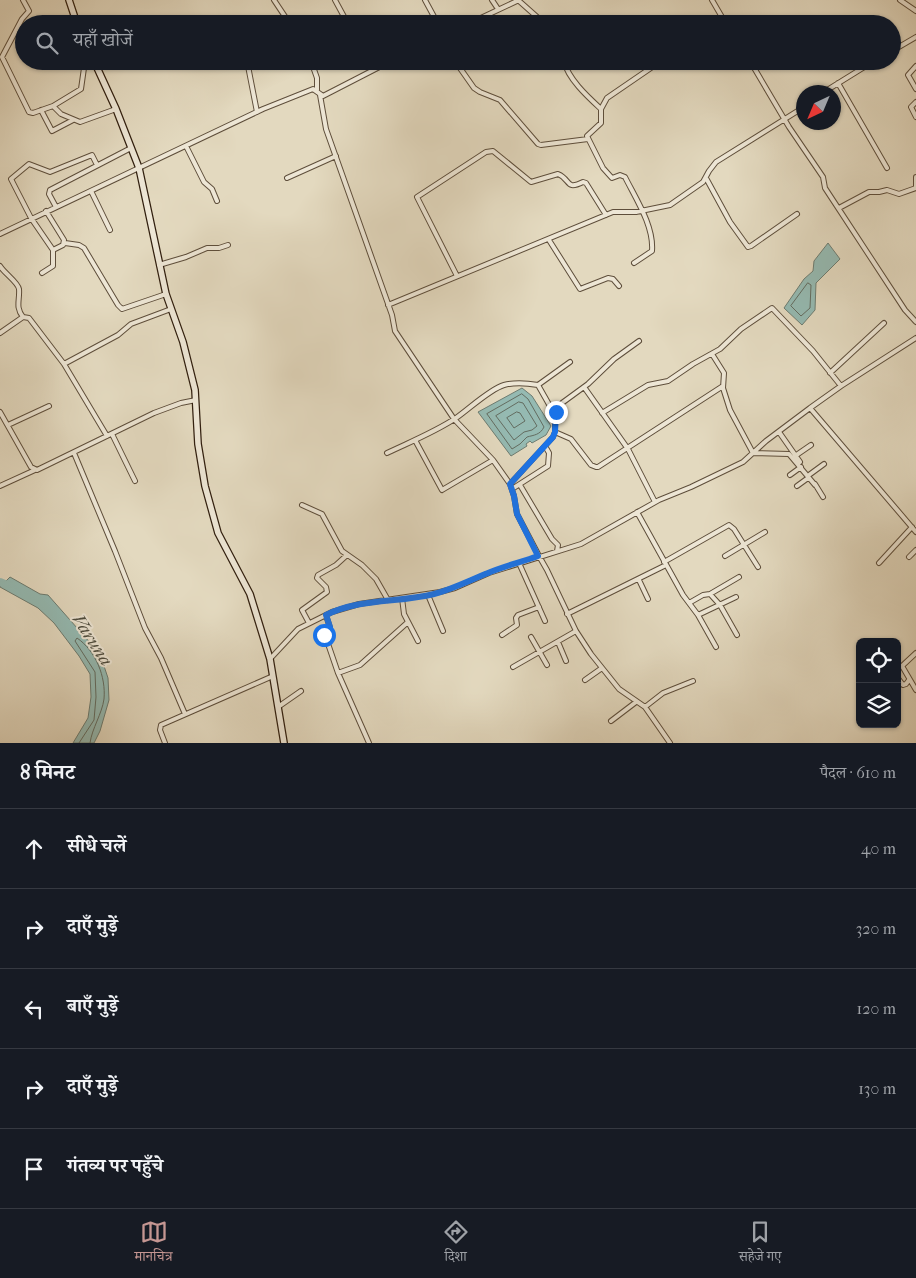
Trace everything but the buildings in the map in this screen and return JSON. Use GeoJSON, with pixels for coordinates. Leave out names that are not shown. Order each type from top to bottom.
{"type":"FeatureCollection","features":[{"type":"Feature","properties":{"kind":"street"},"geometry":{"type":"LineString","coordinates":[[23,0],[29,11],[26,15]]}},
{"type":"Feature","properties":{"kind":"street"},"geometry":{"type":"LineString","coordinates":[[69,0],[74,15]]}},
{"type":"Feature","properties":{"kind":"street"},"geometry":{"type":"LineString","coordinates":[[274,0],[284,15]]}},
{"type":"Feature","properties":{"kind":"street"},"geometry":{"type":"LineString","coordinates":[[335,0],[343,15]]}},
{"type":"Feature","properties":{"kind":"street"},"geometry":{"type":"LineString","coordinates":[[425,0],[433,15]]}},
{"type":"Feature","properties":{"kind":"street"},"geometry":{"type":"LineString","coordinates":[[492,0],[498,9]]}},
{"type":"Feature","properties":{"kind":"street"},"geometry":{"type":"LineString","coordinates":[[486,15],[518,0],[535,15]]}},
{"type":"Feature","properties":{"kind":"street"},"geometry":{"type":"LineString","coordinates":[[712,0],[721,15]]}},
{"type":"Feature","properties":{"kind":"street"},"geometry":{"type":"LineString","coordinates":[[900,0],[916,12]]}},
{"type":"Feature","properties":{"kind":"street"},"geometry":{"type":"LineString","coordinates":[[15,32],[2,60],[29,112],[33,113],[53,106],[81,89],[84,70]]}},
{"type":"Feature","properties":{"kind":"street"},"geometry":{"type":"LineString","coordinates":[[901,46],[916,37]]}},
{"type":"Feature","properties":{"kind":"street"},"geometry":{"type":"LineString","coordinates":[[916,66],[908,75],[916,89]]}},
{"type":"Feature","properties":{"kind":"street"},"geometry":{"type":"LineString","coordinates":[[98,70],[139,168],[166,294],[183,342],[195,390],[200,460],[218,533],[250,594],[270,659],[284,743]]}},
{"type":"Feature","properties":{"kind":"street"},"geometry":{"type":"LineString","coordinates":[[249,70],[257,112]]}},
{"type":"Feature","properties":{"kind":"street"},"geometry":{"type":"LineString","coordinates":[[314,70],[324,119],[388,305],[395,331],[454,419],[493,460],[510,484],[517,514],[547,570],[576,631],[602,668],[620,689],[644,707],[670,743]]}},
{"type":"Feature","properties":{"kind":"street"},"geometry":{"type":"LineString","coordinates":[[320,95],[326,94],[372,70]]}},
{"type":"Feature","properties":{"kind":"street"},"geometry":{"type":"LineString","coordinates":[[462,70],[474,88],[500,100],[538,144],[588,140]]}},
{"type":"Feature","properties":{"kind":"street"},"geometry":{"type":"LineString","coordinates":[[567,70],[583,92],[601,109]]}},
{"type":"Feature","properties":{"kind":"street"},"geometry":{"type":"LineString","coordinates":[[634,263],[652,251],[650,232],[642,210],[625,177],[620,174],[610,177],[588,140],[589,133],[601,123],[601,109],[610,95],[648,70]]}},
{"type":"Feature","properties":{"kind":"street"},"geometry":{"type":"LineString","coordinates":[[755,70],[784,120],[823,177],[824,186],[904,310],[916,322]]}},
{"type":"Feature","properties":{"kind":"street"},"geometry":{"type":"LineString","coordinates":[[860,70],[838,84],[887,168]]}},
{"type":"Feature","properties":{"kind":"street"},"geometry":{"type":"LineString","coordinates":[[0,234],[257,112],[309,90],[317,90]]}},
{"type":"Feature","properties":{"kind":"street"},"geometry":{"type":"LineString","coordinates":[[916,102],[911,107],[916,117]]}},
{"type":"Feature","properties":{"kind":"street"},"geometry":{"type":"LineString","coordinates":[[53,106],[58,113],[80,122],[116,109]]}},
{"type":"Feature","properties":{"kind":"street"},"geometry":{"type":"LineString","coordinates":[[41,110],[52,131],[74,120]]}},
{"type":"Feature","properties":{"kind":"street"},"geometry":{"type":"LineString","coordinates":[[388,305],[617,211],[633,212],[670,205],[706,178],[716,162],[796,112]]}},
{"type":"Feature","properties":{"kind":"street"},"geometry":{"type":"LineString","coordinates":[[186,146],[204,182],[212,189],[217,201]]}},
{"type":"Feature","properties":{"kind":"street"},"geometry":{"type":"LineString","coordinates":[[56,207],[49,194],[50,190],[131,148]]}},
{"type":"Feature","properties":{"kind":"street"},"geometry":{"type":"LineString","coordinates":[[457,276],[417,197],[486,152],[493,151],[531,182],[558,174],[562,175],[571,186],[583,182],[586,183],[606,215]]}},
{"type":"Feature","properties":{"kind":"street"},"geometry":{"type":"LineString","coordinates":[[42,273],[52,266],[53,250],[31,218],[11,179],[27,165],[31,164],[50,172],[92,154],[97,165]]}},
{"type":"Feature","properties":{"kind":"street"},"geometry":{"type":"LineString","coordinates":[[287,178],[336,156]]}},
{"type":"Feature","properties":{"kind":"street"},"geometry":{"type":"LineString","coordinates":[[839,208],[869,192],[887,190],[899,194],[916,188],[916,177]]}},
{"type":"Feature","properties":{"kind":"street"},"geometry":{"type":"LineString","coordinates":[[706,178],[730,222],[748,247],[796,214]]}},
{"type":"Feature","properties":{"kind":"street"},"geometry":{"type":"LineString","coordinates":[[90,191],[110,230]]}},
{"type":"Feature","properties":{"kind":"street"},"geometry":{"type":"LineString","coordinates":[[46,211],[65,243]]}},
{"type":"Feature","properties":{"kind":"street"},"geometry":{"type":"LineString","coordinates":[[549,240],[580,289],[608,278],[613,279],[619,286]]}},
{"type":"Feature","properties":{"kind":"street"},"geometry":{"type":"LineString","coordinates":[[53,250],[65,243],[82,246],[122,309],[166,294]]}},
{"type":"Feature","properties":{"kind":"street"},"geometry":{"type":"LineString","coordinates":[[159,265],[207,248],[219,248],[228,245]]}},
{"type":"Feature","properties":{"kind":"street"},"geometry":{"type":"LineString","coordinates":[[0,266],[19,288],[18,308],[24,317],[29,318],[35,325],[64,364],[107,436]]}},
{"type":"Feature","properties":{"kind":"street"},"geometry":{"type":"LineString","coordinates":[[602,413],[648,385],[668,381],[712,354],[741,329],[772,308],[813,351],[841,386]]}},
{"type":"Feature","properties":{"kind":"street"},"geometry":{"type":"LineString","coordinates":[[64,364],[118,334],[131,324],[171,309]]}},
{"type":"Feature","properties":{"kind":"street"},"geometry":{"type":"LineString","coordinates":[[0,333],[24,317]]}},
{"type":"Feature","properties":{"kind":"street"},"geometry":{"type":"LineString","coordinates":[[830,373],[884,323]]}},
{"type":"Feature","properties":{"kind":"street"},"geometry":{"type":"LineString","coordinates":[[270,659],[298,629],[326,615],[359,604],[428,595],[455,588],[489,573],[580,544],[655,502],[743,462],[766,440],[780,432],[810,408],[916,338]]}},
{"type":"Feature","properties":{"kind":"street"},"geometry":{"type":"LineString","coordinates":[[555,415],[562,403],[584,387],[614,359],[639,341]]}},
{"type":"Feature","properties":{"kind":"street"},"geometry":{"type":"LineString","coordinates":[[712,354],[724,373],[723,386],[730,410],[753,453]]}},
{"type":"Feature","properties":{"kind":"street"},"geometry":{"type":"LineString","coordinates":[[387,453],[454,419],[501,386],[518,383],[538,385],[570,362]]}},
{"type":"Feature","properties":{"kind":"street"},"geometry":{"type":"LineString","coordinates":[[510,484],[553,437],[555,432],[555,415],[538,385]]}},
{"type":"Feature","properties":{"kind":"street"},"geometry":{"type":"LineString","coordinates":[[555,432],[571,439],[591,464],[596,467],[628,449],[723,386]]}},
{"type":"Feature","properties":{"kind":"street"},"geometry":{"type":"LineString","coordinates":[[584,387],[628,449],[655,502]]}},
{"type":"Feature","properties":{"kind":"street"},"geometry":{"type":"LineString","coordinates":[[0,486],[74,453],[163,408],[196,400]]}},
{"type":"Feature","properties":{"kind":"street"},"geometry":{"type":"LineString","coordinates":[[8,425],[49,406]]}},
{"type":"Feature","properties":{"kind":"street"},"geometry":{"type":"LineString","coordinates":[[810,408],[916,532]]}},
{"type":"Feature","properties":{"kind":"street"},"geometry":{"type":"LineString","coordinates":[[0,412],[34,470]]}},
{"type":"Feature","properties":{"kind":"street"},"geometry":{"type":"LineString","coordinates":[[780,432],[808,476]]}},
{"type":"Feature","properties":{"kind":"street"},"geometry":{"type":"LineString","coordinates":[[112,434],[135,481]]}},
{"type":"Feature","properties":{"kind":"street"},"geometry":{"type":"LineString","coordinates":[[415,440],[442,490],[493,460]]}},
{"type":"Feature","properties":{"kind":"street"},"geometry":{"type":"LineString","coordinates":[[795,456],[811,445]]}},
{"type":"Feature","properties":{"kind":"street"},"geometry":{"type":"LineString","coordinates":[[512,489],[548,466],[549,454],[545,446]]}},
{"type":"Feature","properties":{"kind":"street"},"geometry":{"type":"LineString","coordinates":[[74,453],[145,628],[161,658],[185,714]]}},
{"type":"Feature","properties":{"kind":"street"},"geometry":{"type":"LineString","coordinates":[[753,453],[790,454],[823,497]]}},
{"type":"Feature","properties":{"kind":"street"},"geometry":{"type":"LineString","coordinates":[[797,486],[824,464]]}},
{"type":"Feature","properties":{"kind":"street"},"geometry":{"type":"LineString","coordinates":[[790,476],[801,467]]}},
{"type":"Feature","properties":{"kind":"street"},"geometry":{"type":"LineString","coordinates":[[520,485],[552,539],[558,545],[557,551]]}},
{"type":"Feature","properties":{"kind":"street"},"geometry":{"type":"LineString","coordinates":[[302,505],[322,514],[342,551],[362,565],[376,579],[388,600]]}},
{"type":"Feature","properties":{"kind":"street"},"geometry":{"type":"LineString","coordinates":[[637,512],[665,563],[716,647]]}},
{"type":"Feature","properties":{"kind":"street"},"geometry":{"type":"LineString","coordinates":[[567,614],[639,580],[729,525],[734,529],[758,567]]}},
{"type":"Feature","properties":{"kind":"street"},"geometry":{"type":"LineString","coordinates":[[880,562],[912,527]]}},
{"type":"Feature","properties":{"kind":"street"},"geometry":{"type":"LineString","coordinates":[[725,556],[765,532]]}},
{"type":"Feature","properties":{"kind":"street"},"geometry":{"type":"LineString","coordinates":[[909,557],[916,550]]}},
{"type":"Feature","properties":{"kind":"street"},"geometry":{"type":"LineString","coordinates":[[309,623],[302,610],[327,592],[318,575],[347,555]]}},
{"type":"Feature","properties":{"kind":"street"},"geometry":{"type":"LineString","coordinates":[[519,563],[545,621]]}},
{"type":"Feature","properties":{"kind":"street"},"geometry":{"type":"LineString","coordinates":[[689,603],[703,595],[710,594],[740,577]]}},
{"type":"Feature","properties":{"kind":"street"},"geometry":{"type":"LineString","coordinates":[[639,580],[648,599]]}},
{"type":"Feature","properties":{"kind":"street"},"geometry":{"type":"LineString","coordinates":[[710,594],[720,605],[736,635]]}},
{"type":"Feature","properties":{"kind":"street"},"geometry":{"type":"LineString","coordinates":[[428,595],[442,631]]}},
{"type":"Feature","properties":{"kind":"street"},"geometry":{"type":"LineString","coordinates":[[698,615],[736,597]]}},
{"type":"Feature","properties":{"kind":"street"},"geometry":{"type":"LineString","coordinates":[[402,598],[404,614],[418,641]]}},
{"type":"Feature","properties":{"kind":"street"},"geometry":{"type":"LineString","coordinates":[[502,635],[517,625],[516,618],[518,615],[539,607]]}},
{"type":"Feature","properties":{"kind":"street"},"geometry":{"type":"LineString","coordinates":[[326,615],[330,627],[324,635],[338,673],[369,743]]}},
{"type":"Feature","properties":{"kind":"street"},"geometry":{"type":"LineString","coordinates":[[338,673],[360,665],[408,622]]}},
{"type":"Feature","properties":{"kind":"street"},"geometry":{"type":"LineString","coordinates":[[513,667],[576,631]]}},
{"type":"Feature","properties":{"kind":"street"},"geometry":{"type":"LineString","coordinates":[[531,637],[547,664]]}},
{"type":"Feature","properties":{"kind":"street"},"geometry":{"type":"LineString","coordinates":[[558,642],[566,661]]}},
{"type":"Feature","properties":{"kind":"street"},"geometry":{"type":"LineString","coordinates":[[916,653],[902,666],[916,690]]}},
{"type":"Feature","properties":{"kind":"street"},"geometry":{"type":"LineString","coordinates":[[585,680],[602,668]]}},
{"type":"Feature","properties":{"kind":"street"},"geometry":{"type":"LineString","coordinates":[[165,743],[159,727],[273,676]]}},
{"type":"Feature","properties":{"kind":"street"},"geometry":{"type":"LineString","coordinates":[[901,682],[903,685],[909,680]]}},
{"type":"Feature","properties":{"kind":"street"},"geometry":{"type":"LineString","coordinates":[[644,707],[663,693],[694,681]]}},
{"type":"Feature","properties":{"kind":"street"},"geometry":{"type":"LineString","coordinates":[[278,707],[302,691]]}},
{"type":"Feature","properties":{"kind":"street"},"geometry":{"type":"LineString","coordinates":[[611,720],[636,702]]}},
{"type":"Feature","properties":{"kind":"water"},"geometry":{"type":"Polygon","coordinates":[[[828,243],[840,259],[816,283],[815,310],[802,325],[784,308],[804,279],[813,271],[814,261],[828,243]]]}},
{"type":"Feature","properties":{"kind":"water"},"geometry":{"type":"Polygon","coordinates":[[[522,388],[532,396],[551,426],[546,435],[532,443],[530,441],[526,444],[527,446],[511,456],[478,412],[522,388]]]}},
{"type":"Feature","properties":{"kind":"water"},"geometry":{"type":"Polygon","coordinates":[[[10,577],[40,594],[48,595],[100,654],[108,678],[109,700],[100,731],[94,743],[73,743],[88,718],[91,697],[90,674],[54,623],[38,608],[0,587],[10,577]]]}},
{"type":"Feature","properties":{"kind":"waterway","name":"Varuna"},"geometry":{"type":"LineString","coordinates":[[0,582],[12,587]]}},
{"type":"Feature","properties":{"kind":"route"},"geometry":{"type":"LineString","coordinates":[[324,635],[330,627],[326,615],[332,612],[359,604],[425,596],[455,588],[489,573],[538,556],[517,514],[510,484],[553,437],[556,412]]}}]}
